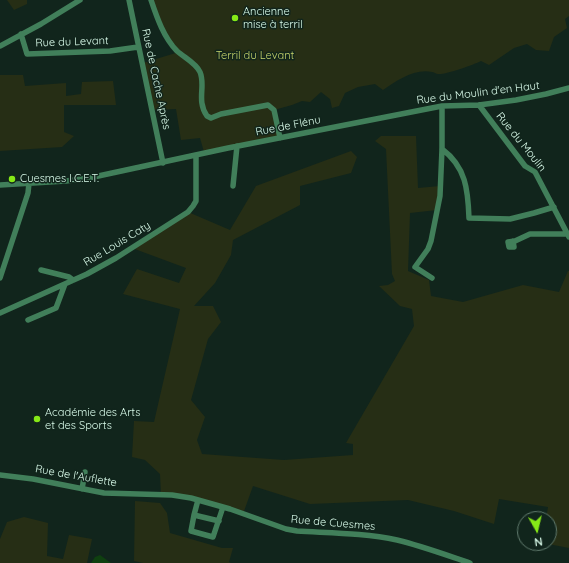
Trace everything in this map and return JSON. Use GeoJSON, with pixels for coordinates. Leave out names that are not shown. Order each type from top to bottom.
{"type":"FeatureCollection","features":[{"type":"Feature","properties":{"kind":"street"},"geometry":{"type":"LineString","coordinates":[[0,46],[41,24],[80,0]]}},
{"type":"Feature","properties":{"kind":"street","name":"Rue de Cache Après"},"geometry":{"type":"LineString","coordinates":[[129,0],[163,163]]}},
{"type":"Feature","properties":{"kind":"street"},"geometry":{"type":"LineString","coordinates":[[151,0],[167,39],[177,51],[195,65],[200,72],[201,103],[207,116],[211,118],[221,114],[268,105],[274,110],[280,138]]}},
{"type":"Feature","properties":{"kind":"street","name":"Rue du Levant"},"geometry":{"type":"LineString","coordinates":[[21,34],[28,54],[110,51],[138,46]]}},
{"type":"Feature","properties":{"kind":"street","name":"Rue du Moulin d'en Haut"},"geometry":{"type":"LineString","coordinates":[[342,126],[442,106],[479,104],[546,94],[569,88]]}},
{"type":"Feature","properties":{"kind":"street","name":"Rue du Moulin"},"geometry":{"type":"LineString","coordinates":[[479,104],[525,166],[535,172],[568,235]]}},
{"type":"Feature","properties":{"kind":"street"},"geometry":{"type":"LineString","coordinates":[[432,278],[415,267],[428,249],[431,242],[440,196],[442,106]]}},
{"type":"Feature","properties":{"kind":"street","name":"Rue de Flénu"},"geometry":{"type":"LineString","coordinates":[[0,185],[90,178],[238,146],[342,126]]}},
{"type":"Feature","properties":{"kind":"street"},"geometry":{"type":"LineString","coordinates":[[233,186],[238,146]]}},
{"type":"Feature","properties":{"kind":"street"},"geometry":{"type":"LineString","coordinates":[[442,149],[451,156],[464,176],[469,201],[469,218],[510,219],[534,214],[554,207]]}},
{"type":"Feature","properties":{"kind":"street","name":"Rue Louis Caty"},"geometry":{"type":"LineString","coordinates":[[0,312],[65,284],[116,258],[188,212],[196,201],[196,155]]}},
{"type":"Feature","properties":{"kind":"street"},"geometry":{"type":"LineString","coordinates":[[196,169],[198,173],[199,192]]}},
{"type":"Feature","properties":{"kind":"street"},"geometry":{"type":"LineString","coordinates":[[0,278],[28,193],[29,183]]}},
{"type":"Feature","properties":{"kind":"street"},"geometry":{"type":"LineString","coordinates":[[513,241],[530,234],[568,235]]}},
{"type":"Feature","properties":{"kind":"street"},"geometry":{"type":"LineString","coordinates":[[41,270],[68,277],[73,280]]}},
{"type":"Feature","properties":{"kind":"street"},"geometry":{"type":"LineString","coordinates":[[28,320],[56,308],[65,284]]}},
{"type":"Feature","properties":{"kind":"street"},"geometry":{"type":"LineString","coordinates":[[82,489],[85,472]]}},
{"type":"Feature","properties":{"kind":"street","name":"Rue de l'Auflette"},"geometry":{"type":"LineString","coordinates":[[0,475],[33,478],[104,493],[172,495]]}},
{"type":"Feature","properties":{"kind":"street","name":"Rue de Cuesmes"},"geometry":{"type":"LineString","coordinates":[[172,495],[223,507],[286,529],[373,536],[397,540],[470,563]]}},
{"type":"Feature","properties":{"kind":"street"},"geometry":{"type":"LineString","coordinates":[[198,500],[191,529],[192,532],[213,537],[223,507]]}},
{"type":"Feature","properties":{"kind":"street"},"geometry":{"type":"LineString","coordinates":[[194,515],[219,521]]}},
{"type":"Feature","properties":{"kind":"green space"},"geometry":{"type":"Polygon","coordinates":[[[7,0],[27,0],[27,4],[14,10],[7,0]]]}},
{"type":"Feature","properties":{"kind":"green space","name":"Terril du Levant"},"geometry":{"type":"Polygon","coordinates":[[[151,0],[569,0],[569,16],[565,19],[567,28],[554,37],[549,51],[536,50],[527,44],[514,48],[489,65],[481,61],[442,74],[426,71],[419,72],[406,76],[383,90],[375,84],[358,87],[345,93],[339,106],[332,108],[330,99],[321,92],[310,102],[302,101],[274,110],[280,138],[204,152],[200,138],[181,140],[176,109],[152,110],[143,63],[179,52],[167,39],[151,0]]]}},
{"type":"Feature","properties":{"kind":"green space"},"geometry":{"type":"Polygon","coordinates":[[[0,75],[23,75],[25,86],[66,83],[66,96],[81,94],[82,82],[113,81],[116,105],[64,105],[64,132],[74,136],[62,147],[0,151],[0,75]]]}},
{"type":"Feature","properties":{"kind":"green space"},"geometry":{"type":"Polygon","coordinates":[[[381,136],[416,136],[418,188],[440,186],[437,210],[410,213],[408,271],[429,280],[431,296],[463,302],[523,285],[559,292],[569,271],[569,548],[557,546],[557,511],[547,511],[548,507],[499,499],[494,524],[454,511],[408,500],[310,504],[253,486],[243,514],[191,498],[161,495],[160,474],[145,460],[132,457],[134,421],[154,422],[180,309],[123,294],[137,269],[179,283],[186,268],[132,248],[188,212],[230,230],[256,186],[351,151],[357,157],[351,173],[300,186],[300,205],[233,240],[231,255],[215,283],[194,306],[213,306],[221,322],[208,339],[191,400],[205,417],[197,440],[202,454],[284,460],[353,455],[353,444],[346,443],[414,326],[412,309],[400,306],[379,286],[388,285],[395,281],[392,274],[386,149],[375,141],[381,136]]]}},
{"type":"Feature","properties":{"kind":"green space"},"geometry":{"type":"Polygon","coordinates":[[[135,501],[160,503],[167,513],[170,533],[222,548],[233,548],[229,562],[231,563],[143,563],[134,561],[135,501]]]}},
{"type":"Feature","properties":{"kind":"green space"},"geometry":{"type":"Polygon","coordinates":[[[24,517],[48,523],[47,556],[63,559],[69,535],[92,539],[87,563],[0,563],[0,539],[7,522],[24,517]]]}},
{"type":"Feature","properties":{"kind":"shaded area"},"geometry":{"type":"Polygon","coordinates":[[[100,555],[111,563],[91,563],[95,557],[100,555]]]}},
{"type":"Feature","properties":{"kind":"place","name":"Ancienne mise à terril"},"geometry":{"type":"Point","coordinates":[235,18]}},
{"type":"Feature","properties":{"kind":"place","name":"Cuesmes I.C.E.T."},"geometry":{"type":"Point","coordinates":[12,179]}},
{"type":"Feature","properties":{"kind":"place","name":"Académie des Arts et des Sports"},"geometry":{"type":"Point","coordinates":[37,419]}}]}
